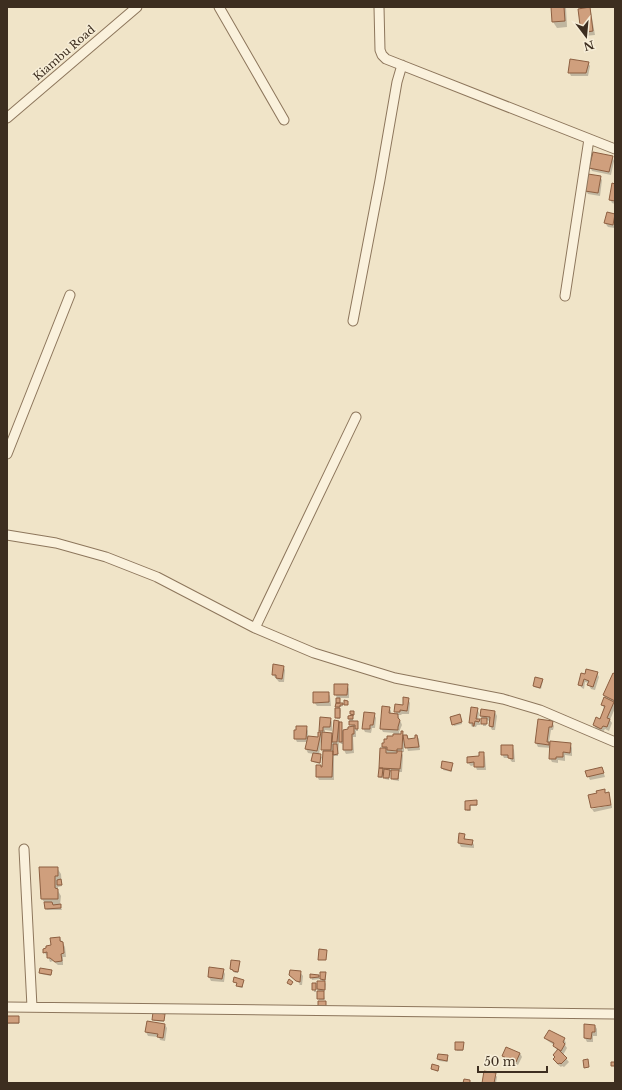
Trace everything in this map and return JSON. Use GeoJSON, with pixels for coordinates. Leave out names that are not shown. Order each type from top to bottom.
{"type":"FeatureCollection","features":[{"type":"Feature","properties":{"kind":"street","name":"Kiambu Road"},"geometry":{"type":"LineString","coordinates":[[7,118],[137,7]]}},
{"type":"Feature","properties":{"kind":"street"},"geometry":{"type":"LineString","coordinates":[[219,7],[284,120]]}},
{"type":"Feature","properties":{"kind":"street"},"geometry":{"type":"LineString","coordinates":[[379,7],[379,39],[382,55],[386,59],[615,149]]}},
{"type":"Feature","properties":{"kind":"street"},"geometry":{"type":"LineString","coordinates":[[353,321],[397,82],[402,65]]}},
{"type":"Feature","properties":{"kind":"street"},"geometry":{"type":"LineString","coordinates":[[565,296],[589,139]]}},
{"type":"Feature","properties":{"kind":"street"},"geometry":{"type":"LineString","coordinates":[[7,454],[70,295]]}},
{"type":"Feature","properties":{"kind":"street"},"geometry":{"type":"LineString","coordinates":[[255,628],[356,417]]}},
{"type":"Feature","properties":{"kind":"street"},"geometry":{"type":"LineString","coordinates":[[7,535],[56,543],[106,557],[157,577],[255,628],[314,653],[394,678],[503,698],[540,710],[615,742]]}},
{"type":"Feature","properties":{"kind":"street"},"geometry":{"type":"LineString","coordinates":[[24,849],[32,1007]]}},
{"type":"Feature","properties":{"kind":"street"},"geometry":{"type":"LineString","coordinates":[[7,1007],[615,1014]]}},
{"type":"Feature","properties":{"kind":"building"},"geometry":{"type":"Polygon","coordinates":[[[551,7],[564,7],[565,21],[552,22],[551,7]]]}},
{"type":"Feature","properties":{"kind":"building"},"geometry":{"type":"Polygon","coordinates":[[[590,7],[593,31],[581,33],[578,9],[590,7]]]}},
{"type":"Feature","properties":{"kind":"building"},"geometry":{"type":"Polygon","coordinates":[[[570,59],[589,62],[586,73],[568,73],[570,59]]]}},
{"type":"Feature","properties":{"kind":"building"},"geometry":{"type":"Polygon","coordinates":[[[593,152],[613,156],[609,172],[589,168],[593,152]]]}},
{"type":"Feature","properties":{"kind":"building"},"geometry":{"type":"Polygon","coordinates":[[[588,174],[601,176],[598,193],[585,191],[588,174]]]}},
{"type":"Feature","properties":{"kind":"building"},"geometry":{"type":"Polygon","coordinates":[[[612,183],[615,184],[615,201],[609,200],[612,183]]]}},
{"type":"Feature","properties":{"kind":"building"},"geometry":{"type":"Polygon","coordinates":[[[607,212],[615,214],[613,225],[604,223],[607,212]]]}},
{"type":"Feature","properties":{"kind":"building"},"geometry":{"type":"Polygon","coordinates":[[[273,664],[284,666],[282,679],[276,678],[276,675],[272,675],[273,664]]]}},
{"type":"Feature","properties":{"kind":"building"},"geometry":{"type":"Polygon","coordinates":[[[586,669],[598,672],[593,687],[587,685],[589,681],[584,679],[582,686],[578,685],[581,673],[585,674],[586,669]]]}},
{"type":"Feature","properties":{"kind":"building"},"geometry":{"type":"Polygon","coordinates":[[[613,673],[615,674],[615,701],[603,695],[613,673]]]}},
{"type":"Feature","properties":{"kind":"building"},"geometry":{"type":"Polygon","coordinates":[[[535,677],[543,679],[540,688],[533,686],[535,677]]]}},
{"type":"Feature","properties":{"kind":"building"},"geometry":{"type":"Polygon","coordinates":[[[334,684],[348,684],[347,695],[334,695],[334,684]]]}},
{"type":"Feature","properties":{"kind":"building"},"geometry":{"type":"Polygon","coordinates":[[[313,692],[329,692],[329,702],[313,703],[313,692]]]}},
{"type":"Feature","properties":{"kind":"building"},"geometry":{"type":"Polygon","coordinates":[[[403,697],[409,698],[407,711],[400,710],[400,712],[394,712],[395,704],[403,705],[403,697]]]}},
{"type":"Feature","properties":{"kind":"building"},"geometry":{"type":"Polygon","coordinates":[[[604,697],[614,702],[607,718],[610,719],[607,727],[603,726],[601,729],[593,725],[596,717],[600,719],[605,706],[601,705],[604,697]]]}},
{"type":"Feature","properties":{"kind":"building"},"geometry":{"type":"Polygon","coordinates":[[[336,698],[340,698],[340,703],[336,703],[336,698]]]}},
{"type":"Feature","properties":{"kind":"building"},"geometry":{"type":"Polygon","coordinates":[[[344,700],[348,701],[348,705],[344,705],[344,700]]]}},
{"type":"Feature","properties":{"kind":"building"},"geometry":{"type":"Polygon","coordinates":[[[336,703],[343,703],[343,705],[340,705],[340,707],[335,707],[336,703]]]}},
{"type":"Feature","properties":{"kind":"building"},"geometry":{"type":"Polygon","coordinates":[[[382,706],[390,707],[389,713],[398,714],[398,718],[400,720],[398,730],[380,729],[382,706]]]}},
{"type":"Feature","properties":{"kind":"building"},"geometry":{"type":"Polygon","coordinates":[[[471,707],[478,708],[476,719],[480,719],[479,722],[475,721],[474,726],[473,723],[469,723],[471,707]]]}},
{"type":"Feature","properties":{"kind":"building"},"geometry":{"type":"Polygon","coordinates":[[[335,708],[340,708],[340,718],[335,718],[335,708]]]}},
{"type":"Feature","properties":{"kind":"building"},"geometry":{"type":"Polygon","coordinates":[[[481,709],[495,711],[493,727],[489,726],[490,717],[480,716],[481,709]]]}},
{"type":"Feature","properties":{"kind":"building"},"geometry":{"type":"Polygon","coordinates":[[[350,711],[354,711],[354,715],[350,714],[350,711]]]}},
{"type":"Feature","properties":{"kind":"building"},"geometry":{"type":"Polygon","coordinates":[[[364,712],[375,713],[373,725],[370,725],[370,729],[362,729],[364,712]]]}},
{"type":"Feature","properties":{"kind":"building"},"geometry":{"type":"Polygon","coordinates":[[[460,714],[462,722],[452,725],[450,717],[460,714]]]}},
{"type":"Feature","properties":{"kind":"building"},"geometry":{"type":"Polygon","coordinates":[[[353,715],[353,719],[348,719],[348,716],[353,715]]]}},
{"type":"Feature","properties":{"kind":"building"},"geometry":{"type":"Polygon","coordinates":[[[320,717],[331,718],[330,727],[323,727],[323,731],[319,731],[320,717]]]}},
{"type":"Feature","properties":{"kind":"building"},"geometry":{"type":"Polygon","coordinates":[[[481,718],[487,718],[487,724],[481,724],[481,718]]]}},
{"type":"Feature","properties":{"kind":"building"},"geometry":{"type":"Polygon","coordinates":[[[538,719],[553,721],[552,727],[549,727],[547,742],[549,742],[549,745],[535,743],[538,719]]]}},
{"type":"Feature","properties":{"kind":"building"},"geometry":{"type":"Polygon","coordinates":[[[334,720],[339,721],[337,742],[332,742],[334,720]]]}},
{"type":"Feature","properties":{"kind":"building"},"geometry":{"type":"Polygon","coordinates":[[[349,721],[358,721],[358,729],[355,729],[355,725],[349,725],[349,721]]]}},
{"type":"Feature","properties":{"kind":"building"},"geometry":{"type":"Polygon","coordinates":[[[339,722],[342,722],[342,742],[339,742],[339,722]]]}},
{"type":"Feature","properties":{"kind":"building"},"geometry":{"type":"Polygon","coordinates":[[[296,726],[307,726],[306,739],[294,739],[294,730],[296,730],[296,726]]]}},
{"type":"Feature","properties":{"kind":"building"},"geometry":{"type":"Polygon","coordinates":[[[354,726],[354,734],[352,734],[352,750],[343,750],[343,730],[354,726]]]}},
{"type":"Feature","properties":{"kind":"building"},"geometry":{"type":"Polygon","coordinates":[[[401,731],[403,731],[402,749],[397,749],[397,751],[387,750],[387,747],[382,747],[382,743],[384,743],[384,739],[387,739],[387,736],[401,734],[401,731]]]}},
{"type":"Feature","properties":{"kind":"building"},"geometry":{"type":"Polygon","coordinates":[[[318,732],[321,732],[317,751],[305,749],[308,736],[318,737],[318,732]]]}},
{"type":"Feature","properties":{"kind":"building"},"geometry":{"type":"Polygon","coordinates":[[[322,732],[332,733],[331,750],[321,750],[322,732]]]}},
{"type":"Feature","properties":{"kind":"building"},"geometry":{"type":"Polygon","coordinates":[[[403,735],[407,735],[408,739],[415,738],[415,735],[417,735],[419,747],[405,748],[403,735]]]}},
{"type":"Feature","properties":{"kind":"building"},"geometry":{"type":"Polygon","coordinates":[[[550,741],[571,743],[570,753],[563,752],[563,757],[549,759],[550,741]]]}},
{"type":"Feature","properties":{"kind":"building"},"geometry":{"type":"Polygon","coordinates":[[[333,744],[337,744],[338,754],[333,755],[333,744]]]}},
{"type":"Feature","properties":{"kind":"building"},"geometry":{"type":"Polygon","coordinates":[[[501,745],[513,745],[513,759],[508,758],[508,755],[501,755],[501,745]]]}},
{"type":"Feature","properties":{"kind":"building"},"geometry":{"type":"Polygon","coordinates":[[[380,748],[386,748],[386,753],[397,753],[397,751],[402,751],[400,769],[379,768],[380,748]]]}},
{"type":"Feature","properties":{"kind":"building"},"geometry":{"type":"Polygon","coordinates":[[[323,751],[333,751],[332,777],[316,777],[316,765],[321,765],[322,767],[323,751]]]}},
{"type":"Feature","properties":{"kind":"building"},"geometry":{"type":"Polygon","coordinates":[[[479,752],[484,752],[484,767],[474,767],[474,762],[467,763],[467,757],[479,756],[479,752]]]}},
{"type":"Feature","properties":{"kind":"building"},"geometry":{"type":"Polygon","coordinates":[[[313,753],[321,754],[320,763],[311,761],[313,753]]]}},
{"type":"Feature","properties":{"kind":"building"},"geometry":{"type":"Polygon","coordinates":[[[442,761],[453,763],[451,771],[441,768],[442,761]]]}},
{"type":"Feature","properties":{"kind":"building"},"geometry":{"type":"Polygon","coordinates":[[[602,767],[604,773],[587,777],[585,771],[602,767]]]}},
{"type":"Feature","properties":{"kind":"building"},"geometry":{"type":"Polygon","coordinates":[[[379,768],[383,768],[382,777],[378,777],[379,768]]]}},
{"type":"Feature","properties":{"kind":"building"},"geometry":{"type":"Polygon","coordinates":[[[384,769],[390,770],[389,778],[383,778],[384,769]]]}},
{"type":"Feature","properties":{"kind":"building"},"geometry":{"type":"Polygon","coordinates":[[[391,770],[399,770],[398,779],[391,779],[391,770]]]}},
{"type":"Feature","properties":{"kind":"building"},"geometry":{"type":"Polygon","coordinates":[[[605,789],[605,793],[609,792],[611,805],[591,808],[588,795],[605,789]]]}},
{"type":"Feature","properties":{"kind":"building"},"geometry":{"type":"Polygon","coordinates":[[[477,800],[477,805],[470,805],[470,810],[465,810],[465,801],[477,800]]]}},
{"type":"Feature","properties":{"kind":"building"},"geometry":{"type":"Polygon","coordinates":[[[459,833],[465,834],[464,839],[473,840],[472,845],[458,843],[459,833]]]}},
{"type":"Feature","properties":{"kind":"building"},"geometry":{"type":"Polygon","coordinates":[[[39,867],[58,867],[58,876],[55,876],[55,888],[58,889],[58,899],[41,899],[39,867]]]}},
{"type":"Feature","properties":{"kind":"building"},"geometry":{"type":"Polygon","coordinates":[[[61,879],[62,885],[57,885],[57,880],[61,879]]]}},
{"type":"Feature","properties":{"kind":"building"},"geometry":{"type":"Polygon","coordinates":[[[44,902],[52,902],[53,905],[61,904],[61,908],[45,909],[44,902]]]}},
{"type":"Feature","properties":{"kind":"building"},"geometry":{"type":"Polygon","coordinates":[[[60,937],[60,941],[63,942],[64,953],[61,954],[62,961],[55,962],[50,958],[47,958],[47,952],[43,953],[43,949],[46,948],[46,946],[51,945],[50,938],[60,937]]]}},
{"type":"Feature","properties":{"kind":"building"},"geometry":{"type":"Polygon","coordinates":[[[319,949],[327,950],[326,960],[318,960],[319,949]]]}},
{"type":"Feature","properties":{"kind":"building"},"geometry":{"type":"Polygon","coordinates":[[[231,960],[240,961],[238,972],[230,969],[231,960]]]}},
{"type":"Feature","properties":{"kind":"building"},"geometry":{"type":"Polygon","coordinates":[[[209,967],[224,969],[222,979],[208,977],[209,967]]]}},
{"type":"Feature","properties":{"kind":"building"},"geometry":{"type":"Polygon","coordinates":[[[40,968],[52,970],[51,975],[39,973],[40,968]]]}},
{"type":"Feature","properties":{"kind":"building"},"geometry":{"type":"Polygon","coordinates":[[[290,970],[301,971],[300,982],[296,981],[289,975],[290,970]]]}},
{"type":"Feature","properties":{"kind":"building"},"geometry":{"type":"Polygon","coordinates":[[[320,972],[326,972],[325,980],[320,979],[320,972]]]}},
{"type":"Feature","properties":{"kind":"building"},"geometry":{"type":"Polygon","coordinates":[[[310,974],[319,975],[319,977],[310,978],[310,974]]]}},
{"type":"Feature","properties":{"kind":"building"},"geometry":{"type":"Polygon","coordinates":[[[234,977],[244,980],[242,987],[236,986],[237,983],[233,982],[234,977]]]}},
{"type":"Feature","properties":{"kind":"building"},"geometry":{"type":"Polygon","coordinates":[[[289,979],[293,982],[291,985],[287,983],[289,979]]]}},
{"type":"Feature","properties":{"kind":"building"},"geometry":{"type":"Polygon","coordinates":[[[317,981],[325,981],[325,990],[317,989],[317,981]]]}},
{"type":"Feature","properties":{"kind":"building"},"geometry":{"type":"Polygon","coordinates":[[[312,983],[316,983],[316,990],[312,990],[312,983]]]}},
{"type":"Feature","properties":{"kind":"building"},"geometry":{"type":"Polygon","coordinates":[[[317,991],[324,991],[324,999],[317,999],[317,991]]]}},
{"type":"Feature","properties":{"kind":"building"},"geometry":{"type":"Polygon","coordinates":[[[318,1001],[326,1001],[326,1006],[318,1006],[318,1001]]]}},
{"type":"Feature","properties":{"kind":"building"},"geometry":{"type":"Polygon","coordinates":[[[153,1012],[165,1014],[164,1021],[152,1020],[153,1012]]]}},
{"type":"Feature","properties":{"kind":"building"},"geometry":{"type":"Polygon","coordinates":[[[7,1016],[19,1016],[19,1023],[7,1023],[7,1016]]]}},
{"type":"Feature","properties":{"kind":"building"},"geometry":{"type":"Polygon","coordinates":[[[147,1021],[165,1024],[163,1038],[157,1037],[158,1034],[145,1032],[147,1021]]]}},
{"type":"Feature","properties":{"kind":"building"},"geometry":{"type":"Polygon","coordinates":[[[584,1024],[595,1025],[595,1032],[592,1032],[591,1039],[584,1038],[584,1024]]]}},
{"type":"Feature","properties":{"kind":"building"},"geometry":{"type":"Polygon","coordinates":[[[549,1030],[565,1038],[563,1042],[565,1044],[561,1051],[553,1046],[554,1043],[544,1038],[549,1030]]]}},
{"type":"Feature","properties":{"kind":"building"},"geometry":{"type":"Polygon","coordinates":[[[455,1042],[464,1042],[463,1050],[455,1050],[455,1042]]]}},
{"type":"Feature","properties":{"kind":"building"},"geometry":{"type":"Polygon","coordinates":[[[506,1047],[520,1053],[516,1062],[502,1056],[506,1047]]]}},
{"type":"Feature","properties":{"kind":"building"},"geometry":{"type":"Polygon","coordinates":[[[558,1049],[567,1058],[561,1064],[558,1064],[553,1059],[555,1057],[553,1055],[558,1049]]]}},
{"type":"Feature","properties":{"kind":"building"},"geometry":{"type":"Polygon","coordinates":[[[438,1054],[448,1055],[447,1061],[437,1059],[438,1054]]]}},
{"type":"Feature","properties":{"kind":"building"},"geometry":{"type":"Polygon","coordinates":[[[588,1059],[589,1067],[584,1068],[583,1060],[588,1059]]]}},
{"type":"Feature","properties":{"kind":"building"},"geometry":{"type":"Polygon","coordinates":[[[611,1062],[615,1062],[615,1066],[611,1066],[611,1062]]]}},
{"type":"Feature","properties":{"kind":"building"},"geometry":{"type":"Polygon","coordinates":[[[432,1064],[439,1066],[438,1071],[431,1069],[432,1064]]]}},
{"type":"Feature","properties":{"kind":"building"},"geometry":{"type":"Polygon","coordinates":[[[484,1071],[496,1073],[494,1083],[482,1083],[484,1071]]]}},
{"type":"Feature","properties":{"kind":"building"},"geometry":{"type":"Polygon","coordinates":[[[464,1079],[470,1080],[470,1083],[463,1083],[464,1079]]]}}]}
